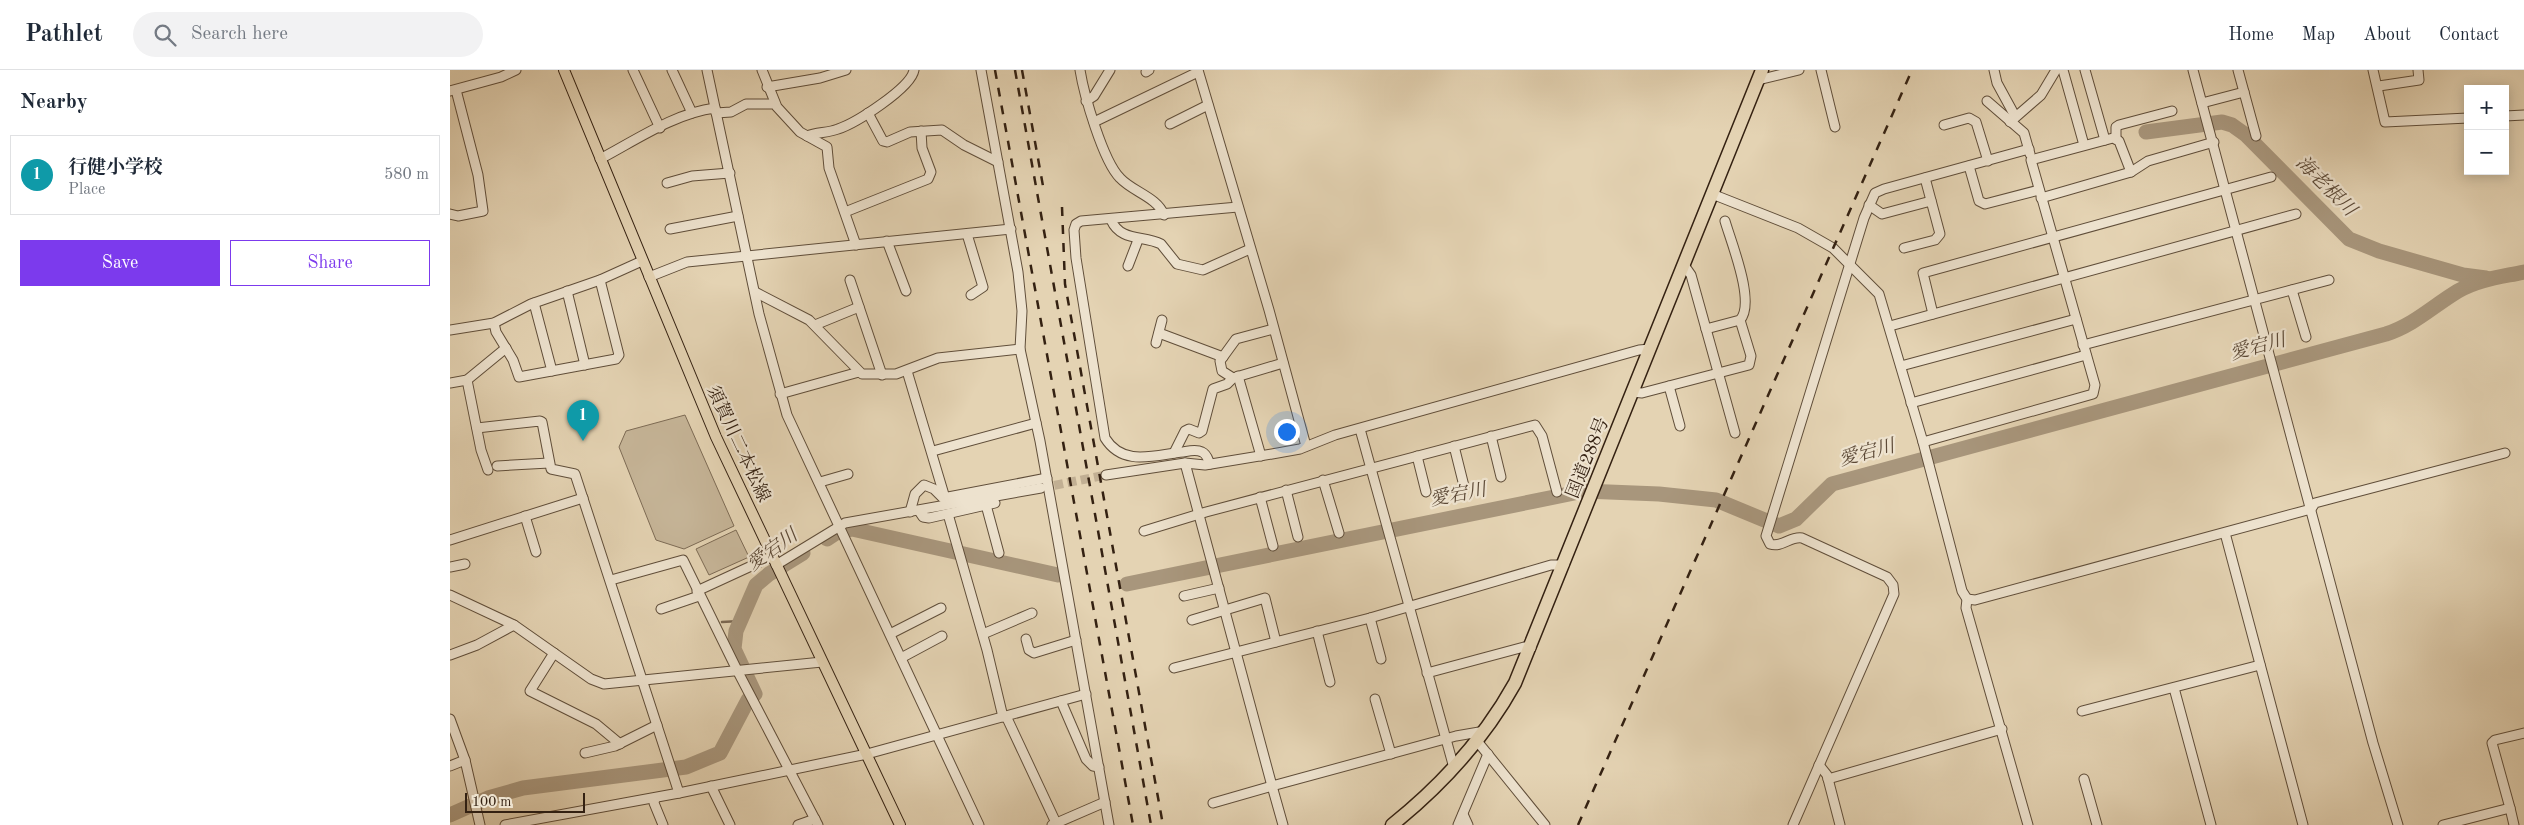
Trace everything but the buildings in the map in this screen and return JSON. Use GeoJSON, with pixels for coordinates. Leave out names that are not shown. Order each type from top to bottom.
{"type":"FeatureCollection","features":[{"type":"Feature","properties":{"kind":"highway","name":"国道288号"},"geometry":{"type":"LineString","coordinates":[[1392,825],[1420,803],[1454,768],[1485,731],[1506,699],[1531,648],[1760,75]]}},
{"type":"Feature","properties":{"kind":"main road","name":"須賀川二本松線"},"geometry":{"type":"LineString","coordinates":[[564,70],[648,277],[716,437],[900,825]]}},
{"type":"Feature","properties":{"kind":"street"},"geometry":{"type":"LineString","coordinates":[[450,214],[458,216],[482,213],[483,211],[478,175],[453,91],[501,77],[516,70]]}},
{"type":"Feature","properties":{"kind":"street"},"geometry":{"type":"LineString","coordinates":[[633,70],[660,128]]}},
{"type":"Feature","properties":{"kind":"street"},"geometry":{"type":"LineString","coordinates":[[672,70],[692,113]]}},
{"type":"Feature","properties":{"kind":"street"},"geometry":{"type":"LineString","coordinates":[[707,70],[755,292],[787,415],[979,825]]}},
{"type":"Feature","properties":{"kind":"street"},"geometry":{"type":"LineString","coordinates":[[762,70],[767,87],[776,104],[807,136],[827,147],[829,168],[856,245]]}},
{"type":"Feature","properties":{"kind":"street"},"geometry":{"type":"LineString","coordinates":[[767,87],[820,78],[846,70]]}},
{"type":"Feature","properties":{"kind":"street"},"geometry":{"type":"LineString","coordinates":[[807,136],[838,130],[868,113],[911,80],[914,70]]}},
{"type":"Feature","properties":{"kind":"street"},"geometry":{"type":"LineString","coordinates":[[981,70],[1011,229],[1022,310],[1020,349],[1047,478],[1045,490],[1076,640],[1109,825]]}},
{"type":"Feature","properties":{"kind":"street"},"geometry":{"type":"LineString","coordinates":[[1080,70],[1086,101],[1116,174],[1133,189],[1159,205],[1164,215]]}},
{"type":"Feature","properties":{"kind":"street"},"geometry":{"type":"LineString","coordinates":[[1086,101],[1094,96],[1110,70]]}},
{"type":"Feature","properties":{"kind":"street"},"geometry":{"type":"LineString","coordinates":[[1760,75],[1799,70]]}},
{"type":"Feature","properties":{"kind":"street"},"geometry":{"type":"LineString","coordinates":[[1821,70],[1835,127]]}},
{"type":"Feature","properties":{"kind":"street"},"geometry":{"type":"LineString","coordinates":[[1994,70],[1997,83],[2012,119]]}},
{"type":"Feature","properties":{"kind":"street"},"geometry":{"type":"LineString","coordinates":[[2012,119],[2041,95],[2056,70]]}},
{"type":"Feature","properties":{"kind":"street"},"geometry":{"type":"LineString","coordinates":[[2063,70],[2084,145]]}},
{"type":"Feature","properties":{"kind":"street"},"geometry":{"type":"LineString","coordinates":[[2085,70],[2105,140]]}},
{"type":"Feature","properties":{"kind":"street"},"geometry":{"type":"LineString","coordinates":[[2193,70],[2214,142],[2373,744],[2398,825]]}},
{"type":"Feature","properties":{"kind":"street"},"geometry":{"type":"LineString","coordinates":[[2238,70],[2256,136]]}},
{"type":"Feature","properties":{"kind":"street"},"geometry":{"type":"LineString","coordinates":[[2373,70],[2379,86],[2385,122],[2464,118]]}},
{"type":"Feature","properties":{"kind":"street"},"geometry":{"type":"LineString","coordinates":[[2379,86],[2419,80],[2418,70]]}},
{"type":"Feature","properties":{"kind":"street"},"geometry":{"type":"LineString","coordinates":[[1094,122],[1198,71],[1306,446]]}},
{"type":"Feature","properties":{"kind":"street"},"geometry":{"type":"LineString","coordinates":[[2202,103],[2244,92]]}},
{"type":"Feature","properties":{"kind":"street"},"geometry":{"type":"LineString","coordinates":[[1923,442],[2092,394],[2095,385],[2030,160],[2027,137],[2012,119],[1986,101]]}},
{"type":"Feature","properties":{"kind":"street"},"geometry":{"type":"LineString","coordinates":[[600,159],[692,113],[715,110],[731,112],[746,104],[776,104]]}},
{"type":"Feature","properties":{"kind":"street"},"geometry":{"type":"LineString","coordinates":[[1170,124],[1208,106]]}},
{"type":"Feature","properties":{"kind":"street"},"geometry":{"type":"LineString","coordinates":[[2131,172],[2119,141],[2116,139],[2116,127],[2172,111]]}},
{"type":"Feature","properties":{"kind":"street"},"geometry":{"type":"LineString","coordinates":[[868,113],[883,140],[887,142],[921,131],[942,130],[964,145],[998,162]]}},
{"type":"Feature","properties":{"kind":"street"},"geometry":{"type":"LineString","coordinates":[[2509,116],[2524,115]]}},
{"type":"Feature","properties":{"kind":"street"},"geometry":{"type":"LineString","coordinates":[[1944,125],[1969,118],[1976,122],[1988,161]]}},
{"type":"Feature","properties":{"kind":"street"},"geometry":{"type":"LineString","coordinates":[[845,212],[928,179],[931,172],[922,148],[921,131]]}},
{"type":"Feature","properties":{"kind":"street"},"geometry":{"type":"LineString","coordinates":[[2030,160],[2084,145],[2116,139]]}},
{"type":"Feature","properties":{"kind":"street"},"geometry":{"type":"LineString","coordinates":[[1969,166],[1979,201],[1985,204],[2040,194],[2131,172],[2148,161],[2214,142]]}},
{"type":"Feature","properties":{"kind":"street"},"geometry":{"type":"LineString","coordinates":[[1793,825],[1892,600],[1894,589],[1887,577],[1802,538],[1796,538],[1776,546],[1768,542],[1766,533],[1869,205],[1878,192],[2029,149]]}},
{"type":"Feature","properties":{"kind":"street"},"geometry":{"type":"LineString","coordinates":[[667,183],[692,176],[730,173]]}},
{"type":"Feature","properties":{"kind":"street"},"geometry":{"type":"LineString","coordinates":[[1933,314],[1923,273],[2271,176]]}},
{"type":"Feature","properties":{"kind":"street"},"geometry":{"type":"LineString","coordinates":[[1904,248],[1935,240],[1940,234],[1925,178]]}},
{"type":"Feature","properties":{"kind":"street"},"geometry":{"type":"LineString","coordinates":[[1712,194],[1798,228],[1833,248],[1879,294],[1923,442],[1962,591],[1967,599],[1966,608],[2028,825]]}},
{"type":"Feature","properties":{"kind":"street"},"geometry":{"type":"LineString","coordinates":[[1869,205],[1882,214],[1931,201]]}},
{"type":"Feature","properties":{"kind":"street"},"geometry":{"type":"LineString","coordinates":[[1210,464],[1201,451],[1138,457],[1123,455],[1113,449],[1104,432],[1076,258],[1074,230],[1078,222],[1164,215],[1238,206]]}},
{"type":"Feature","properties":{"kind":"street"},"geometry":{"type":"LineString","coordinates":[[1890,326],[2296,214]]}},
{"type":"Feature","properties":{"kind":"street"},"geometry":{"type":"LineString","coordinates":[[670,229],[738,216]]}},
{"type":"Feature","properties":{"kind":"street"},"geometry":{"type":"LineString","coordinates":[[1110,220],[1118,230],[1138,240],[1161,244],[1176,264],[1196,270],[1203,270],[1250,249]]}},
{"type":"Feature","properties":{"kind":"street"},"geometry":{"type":"LineString","coordinates":[[1706,330],[1740,320],[1746,310],[1744,289],[1725,221]]}},
{"type":"Feature","properties":{"kind":"street"},"geometry":{"type":"LineString","coordinates":[[648,277],[687,262],[1011,229]]}},
{"type":"Feature","properties":{"kind":"street"},"geometry":{"type":"LineString","coordinates":[[967,234],[983,287],[971,295]]}},
{"type":"Feature","properties":{"kind":"street"},"geometry":{"type":"LineString","coordinates":[[1128,266],[1138,240]]}},
{"type":"Feature","properties":{"kind":"street"},"geometry":{"type":"LineString","coordinates":[[887,242],[906,291]]}},
{"type":"Feature","properties":{"kind":"street"},"geometry":{"type":"LineString","coordinates":[[450,327],[494,323],[534,303],[600,280],[642,261]]}},
{"type":"Feature","properties":{"kind":"street"},"geometry":{"type":"LineString","coordinates":[[1684,265],[1690,275],[1735,433]]}},
{"type":"Feature","properties":{"kind":"street"},"geometry":{"type":"LineString","coordinates":[[494,323],[496,332],[513,360],[518,377],[616,359],[619,355],[600,280]]}},
{"type":"Feature","properties":{"kind":"street"},"geometry":{"type":"LineString","coordinates":[[850,280],[882,375]]}},
{"type":"Feature","properties":{"kind":"street"},"geometry":{"type":"LineString","coordinates":[[2083,345],[2329,280]]}},
{"type":"Feature","properties":{"kind":"street"},"geometry":{"type":"LineString","coordinates":[[2292,290],[2306,337]]}},
{"type":"Feature","properties":{"kind":"street"},"geometry":{"type":"LineString","coordinates":[[568,291],[585,365]]}},
{"type":"Feature","properties":{"kind":"street"},"geometry":{"type":"LineString","coordinates":[[755,292],[803,316],[815,325],[850,360],[859,372]]}},
{"type":"Feature","properties":{"kind":"street"},"geometry":{"type":"LineString","coordinates":[[534,303],[552,372]]}},
{"type":"Feature","properties":{"kind":"street"},"geometry":{"type":"LineString","coordinates":[[815,325],[859,307]]}},
{"type":"Feature","properties":{"kind":"street"},"geometry":{"type":"LineString","coordinates":[[1901,366],[2076,319]]}},
{"type":"Feature","properties":{"kind":"street"},"geometry":{"type":"LineString","coordinates":[[1156,343],[1162,320]]}},
{"type":"Feature","properties":{"kind":"street"},"geometry":{"type":"LineString","coordinates":[[1632,392],[1642,393],[1746,367],[1750,363],[1752,356],[1740,320]]}},
{"type":"Feature","properties":{"kind":"street"},"geometry":{"type":"LineString","coordinates":[[1261,456],[1236,377],[1222,371],[1220,361],[1236,339],[1273,329]]}},
{"type":"Feature","properties":{"kind":"street"},"geometry":{"type":"LineString","coordinates":[[1159,333],[1223,357]]}},
{"type":"Feature","properties":{"kind":"street"},"geometry":{"type":"LineString","coordinates":[[450,383],[467,380],[506,348]]}},
{"type":"Feature","properties":{"kind":"street"},"geometry":{"type":"LineString","coordinates":[[780,394],[859,372],[882,375],[907,371],[938,358],[1020,349]]}},
{"type":"Feature","properties":{"kind":"street"},"geometry":{"type":"LineString","coordinates":[[1106,475],[1185,463],[1210,464],[1261,456],[1306,446],[1566,370],[1639,350],[1650,349]]}},
{"type":"Feature","properties":{"kind":"street"},"geometry":{"type":"LineString","coordinates":[[1911,402],[2086,355]]}},
{"type":"Feature","properties":{"kind":"street"},"geometry":{"type":"LineString","coordinates":[[1174,453],[1185,431],[1190,429],[1199,433],[1202,431],[1214,389],[1227,384],[1236,377],[1282,363]]}},
{"type":"Feature","properties":{"kind":"street"},"geometry":{"type":"LineString","coordinates":[[907,371],[933,451],[945,504],[983,634],[1004,716],[1055,824],[1105,802]]}},
{"type":"Feature","properties":{"kind":"street"},"geometry":{"type":"LineString","coordinates":[[467,380],[481,450],[493,468],[549,463]]}},
{"type":"Feature","properties":{"kind":"street"},"geometry":{"type":"LineString","coordinates":[[1669,386],[1680,426]]}},
{"type":"Feature","properties":{"kind":"street"},"geometry":{"type":"LineString","coordinates":[[477,428],[540,421],[542,422],[551,469],[575,474],[679,793]]}},
{"type":"Feature","properties":{"kind":"street"},"geometry":{"type":"LineString","coordinates":[[933,451],[1036,422]]}},
{"type":"Feature","properties":{"kind":"street"},"geometry":{"type":"LineString","coordinates":[[1144,530],[1323,480],[1491,436],[1537,426],[1557,492]]}},
{"type":"Feature","properties":{"kind":"street"},"geometry":{"type":"LineString","coordinates":[[1360,429],[1454,768]]}},
{"type":"Feature","properties":{"kind":"street"},"geometry":{"type":"LineString","coordinates":[[1491,436],[1501,477]]}},
{"type":"Feature","properties":{"kind":"street"},"geometry":{"type":"LineString","coordinates":[[1454,446],[1464,486]]}},
{"type":"Feature","properties":{"kind":"street"},"geometry":{"type":"LineString","coordinates":[[1967,599],[1975,600],[2225,533],[2311,509],[2315,504],[2505,453]]}},
{"type":"Feature","properties":{"kind":"street"},"geometry":{"type":"LineString","coordinates":[[1417,456],[1426,492]]}},
{"type":"Feature","properties":{"kind":"street"},"geometry":{"type":"LineString","coordinates":[[1185,463],[1283,825]]}},
{"type":"Feature","properties":{"kind":"street"},"geometry":{"type":"LineString","coordinates":[[820,482],[848,474]]}},
{"type":"Feature","properties":{"kind":"street"},"geometry":{"type":"LineString","coordinates":[[661,609],[774,560],[840,526],[857,520],[915,512],[1047,478]]}},
{"type":"Feature","properties":{"kind":"street"},"geometry":{"type":"LineString","coordinates":[[1323,480],[1339,533]]}},
{"type":"Feature","properties":{"kind":"street"},"geometry":{"type":"LineString","coordinates":[[915,512],[915,494],[924,485],[932,487],[945,504]]}},
{"type":"Feature","properties":{"kind":"street"},"geometry":{"type":"LineString","coordinates":[[945,504],[1045,490]]}},
{"type":"Feature","properties":{"kind":"street"},"geometry":{"type":"LineString","coordinates":[[945,504],[986,505],[1045,490]]}},
{"type":"Feature","properties":{"kind":"street"},"geometry":{"type":"LineString","coordinates":[[1286,490],[1298,537]]}},
{"type":"Feature","properties":{"kind":"street"},"geometry":{"type":"LineString","coordinates":[[1260,497],[1273,546]]}},
{"type":"Feature","properties":{"kind":"street"},"geometry":{"type":"LineString","coordinates":[[450,540],[583,498]]}},
{"type":"Feature","properties":{"kind":"street"},"geometry":{"type":"LineString","coordinates":[[986,505],[999,553]]}},
{"type":"Feature","properties":{"kind":"street"},"geometry":{"type":"LineString","coordinates":[[525,516],[536,552]]}},
{"type":"Feature","properties":{"kind":"street"},"geometry":{"type":"LineString","coordinates":[[2225,533],[2303,825]]}},
{"type":"Feature","properties":{"kind":"street"},"geometry":{"type":"LineString","coordinates":[[611,580],[681,559],[816,822],[798,825]]}},
{"type":"Feature","properties":{"kind":"street"},"geometry":{"type":"LineString","coordinates":[[450,567],[465,564]]}},
{"type":"Feature","properties":{"kind":"street"},"geometry":{"type":"LineString","coordinates":[[1174,668],[1370,618],[1552,565],[1564,565]]}},
{"type":"Feature","properties":{"kind":"street"},"geometry":{"type":"LineString","coordinates":[[1184,596],[1219,588]]}},
{"type":"Feature","properties":{"kind":"street"},"geometry":{"type":"LineString","coordinates":[[450,595],[514,624],[591,679],[604,684],[738,672],[822,662]]}},
{"type":"Feature","properties":{"kind":"street"},"geometry":{"type":"LineString","coordinates":[[1192,620],[1265,598],[1276,642]]}},
{"type":"Feature","properties":{"kind":"street"},"geometry":{"type":"LineString","coordinates":[[890,634],[941,608]]}},
{"type":"Feature","properties":{"kind":"street"},"geometry":{"type":"LineString","coordinates":[[983,634],[1032,613]]}},
{"type":"Feature","properties":{"kind":"street"},"geometry":{"type":"LineString","coordinates":[[1370,618],[1381,659]]}},
{"type":"Feature","properties":{"kind":"street"},"geometry":{"type":"LineString","coordinates":[[450,655],[477,645],[514,624]]}},
{"type":"Feature","properties":{"kind":"street"},"geometry":{"type":"LineString","coordinates":[[1317,631],[1330,682]]}},
{"type":"Feature","properties":{"kind":"street"},"geometry":{"type":"LineString","coordinates":[[901,658],[942,636]]}},
{"type":"Feature","properties":{"kind":"street"},"geometry":{"type":"LineString","coordinates":[[1026,639],[1029,650],[1034,653],[1076,640]]}},
{"type":"Feature","properties":{"kind":"street"},"geometry":{"type":"LineString","coordinates":[[1427,673],[1524,647],[1531,648]]}},
{"type":"Feature","properties":{"kind":"street"},"geometry":{"type":"LineString","coordinates":[[554,653],[530,692],[596,724],[620,744]]}},
{"type":"Feature","properties":{"kind":"street"},"geometry":{"type":"LineString","coordinates":[[2082,711],[2260,665]]}},
{"type":"Feature","properties":{"kind":"street"},"geometry":{"type":"LineString","coordinates":[[2174,688],[2211,825]]}},
{"type":"Feature","properties":{"kind":"street"},"geometry":{"type":"LineString","coordinates":[[506,825],[654,798],[867,754],[1086,694]]}},
{"type":"Feature","properties":{"kind":"street"},"geometry":{"type":"LineString","coordinates":[[1375,699],[1390,754]]}},
{"type":"Feature","properties":{"kind":"street"},"geometry":{"type":"LineString","coordinates":[[1061,701],[1086,758],[1093,766],[1099,767]]}},
{"type":"Feature","properties":{"kind":"street"},"geometry":{"type":"LineString","coordinates":[[450,719],[465,760],[480,825]]}},
{"type":"Feature","properties":{"kind":"street"},"geometry":{"type":"LineString","coordinates":[[586,753],[620,744],[657,726]]}},
{"type":"Feature","properties":{"kind":"street"},"geometry":{"type":"LineString","coordinates":[[1828,778],[2002,730]]}},
{"type":"Feature","properties":{"kind":"street"},"geometry":{"type":"LineString","coordinates":[[1213,803],[1445,739],[1485,731]]}},
{"type":"Feature","properties":{"kind":"street"},"geometry":{"type":"LineString","coordinates":[[2514,825],[2492,744],[2495,740],[2524,733]]}},
{"type":"Feature","properties":{"kind":"street"},"geometry":{"type":"LineString","coordinates":[[1477,741],[1546,825]]}},
{"type":"Feature","properties":{"kind":"street"},"geometry":{"type":"LineString","coordinates":[[1458,825],[1488,754]]}},
{"type":"Feature","properties":{"kind":"street"},"geometry":{"type":"LineString","coordinates":[[450,766],[465,760]]}},
{"type":"Feature","properties":{"kind":"street"},"geometry":{"type":"LineString","coordinates":[[1819,765],[1824,769],[1828,778],[1840,825]]}},
{"type":"Feature","properties":{"kind":"street"},"geometry":{"type":"LineString","coordinates":[[2084,778],[2098,825]]}},
{"type":"Feature","properties":{"kind":"street"},"geometry":{"type":"LineString","coordinates":[[711,786],[730,825]]}},
{"type":"Feature","properties":{"kind":"street"},"geometry":{"type":"LineString","coordinates":[[654,798],[654,803],[663,825]]}},
{"type":"Feature","properties":{"kind":"street"},"geometry":{"type":"LineString","coordinates":[[2443,825],[2510,808]]}},
{"type":"Feature","properties":{"kind":"street"},"geometry":{"type":"LineString","coordinates":[[1463,814],[1468,825]]}},
{"type":"Feature","properties":{"kind":"shaded area"},"geometry":{"type":"Polygon","coordinates":[[[685,415],[734,526],[684,549],[656,540],[619,447],[626,431],[685,415]]]}},
{"type":"Feature","properties":{"kind":"shaded area"},"geometry":{"type":"Polygon","coordinates":[[[736,530],[749,557],[709,575],[696,549],[736,530]]]}},
{"type":"Feature","properties":{"kind":"waterway","name":"海老根川"},"geometry":{"type":"LineString","coordinates":[[2146,132],[2222,122],[2232,125],[2246,135],[2349,239],[2379,251],[2463,275],[2486,278]]}},
{"type":"Feature","properties":{"kind":"waterway","name":"愛宕川"},"geometry":{"type":"LineString","coordinates":[[1127,584],[1584,491],[1659,494],[1716,500],[1779,526],[1796,519],[1832,484],[2386,334],[2406,326],[2466,287],[2490,279],[2524,272]]}},
{"type":"Feature","properties":{"kind":"waterway","name":"愛宕川"},"geometry":{"type":"LineString","coordinates":[[827,539],[836,533],[852,529],[1058,575]]}},
{"type":"Feature","properties":{"kind":"waterway","name":"愛宕川"},"geometry":{"type":"LineString","coordinates":[[450,815],[488,798],[523,788],[686,767],[720,753],[748,700],[755,694],[734,649],[736,631],[756,585],[769,574],[803,553]]}},
{"type":"Feature","properties":{"kind":"waterway"},"geometry":{"type":"LineString","coordinates":[[722,622],[740,621]]}},
{"type":"Feature","properties":{"kind":"tunnel"},"geometry":{"type":"LineString","coordinates":[[1041,488],[1106,475]]}},
{"type":"Feature","properties":{"kind":"railway"},"geometry":{"type":"LineString","coordinates":[[995,70],[1133,825]]}},
{"type":"Feature","properties":{"kind":"railway"},"geometry":{"type":"LineString","coordinates":[[1015,70],[1151,825]]}},
{"type":"Feature","properties":{"kind":"railway"},"geometry":{"type":"LineString","coordinates":[[1022,70],[1043,186]]}},
{"type":"Feature","properties":{"kind":"railway"},"geometry":{"type":"LineString","coordinates":[[1578,825],[1912,70]]}},
{"type":"Feature","properties":{"kind":"railway"},"geometry":{"type":"LineString","coordinates":[[1062,207],[1065,284],[1163,825]]}},
{"type":"Feature","properties":{"kind":"place","name":"行健小学校"},"geometry":{"type":"Point","coordinates":[583,441]}}]}
